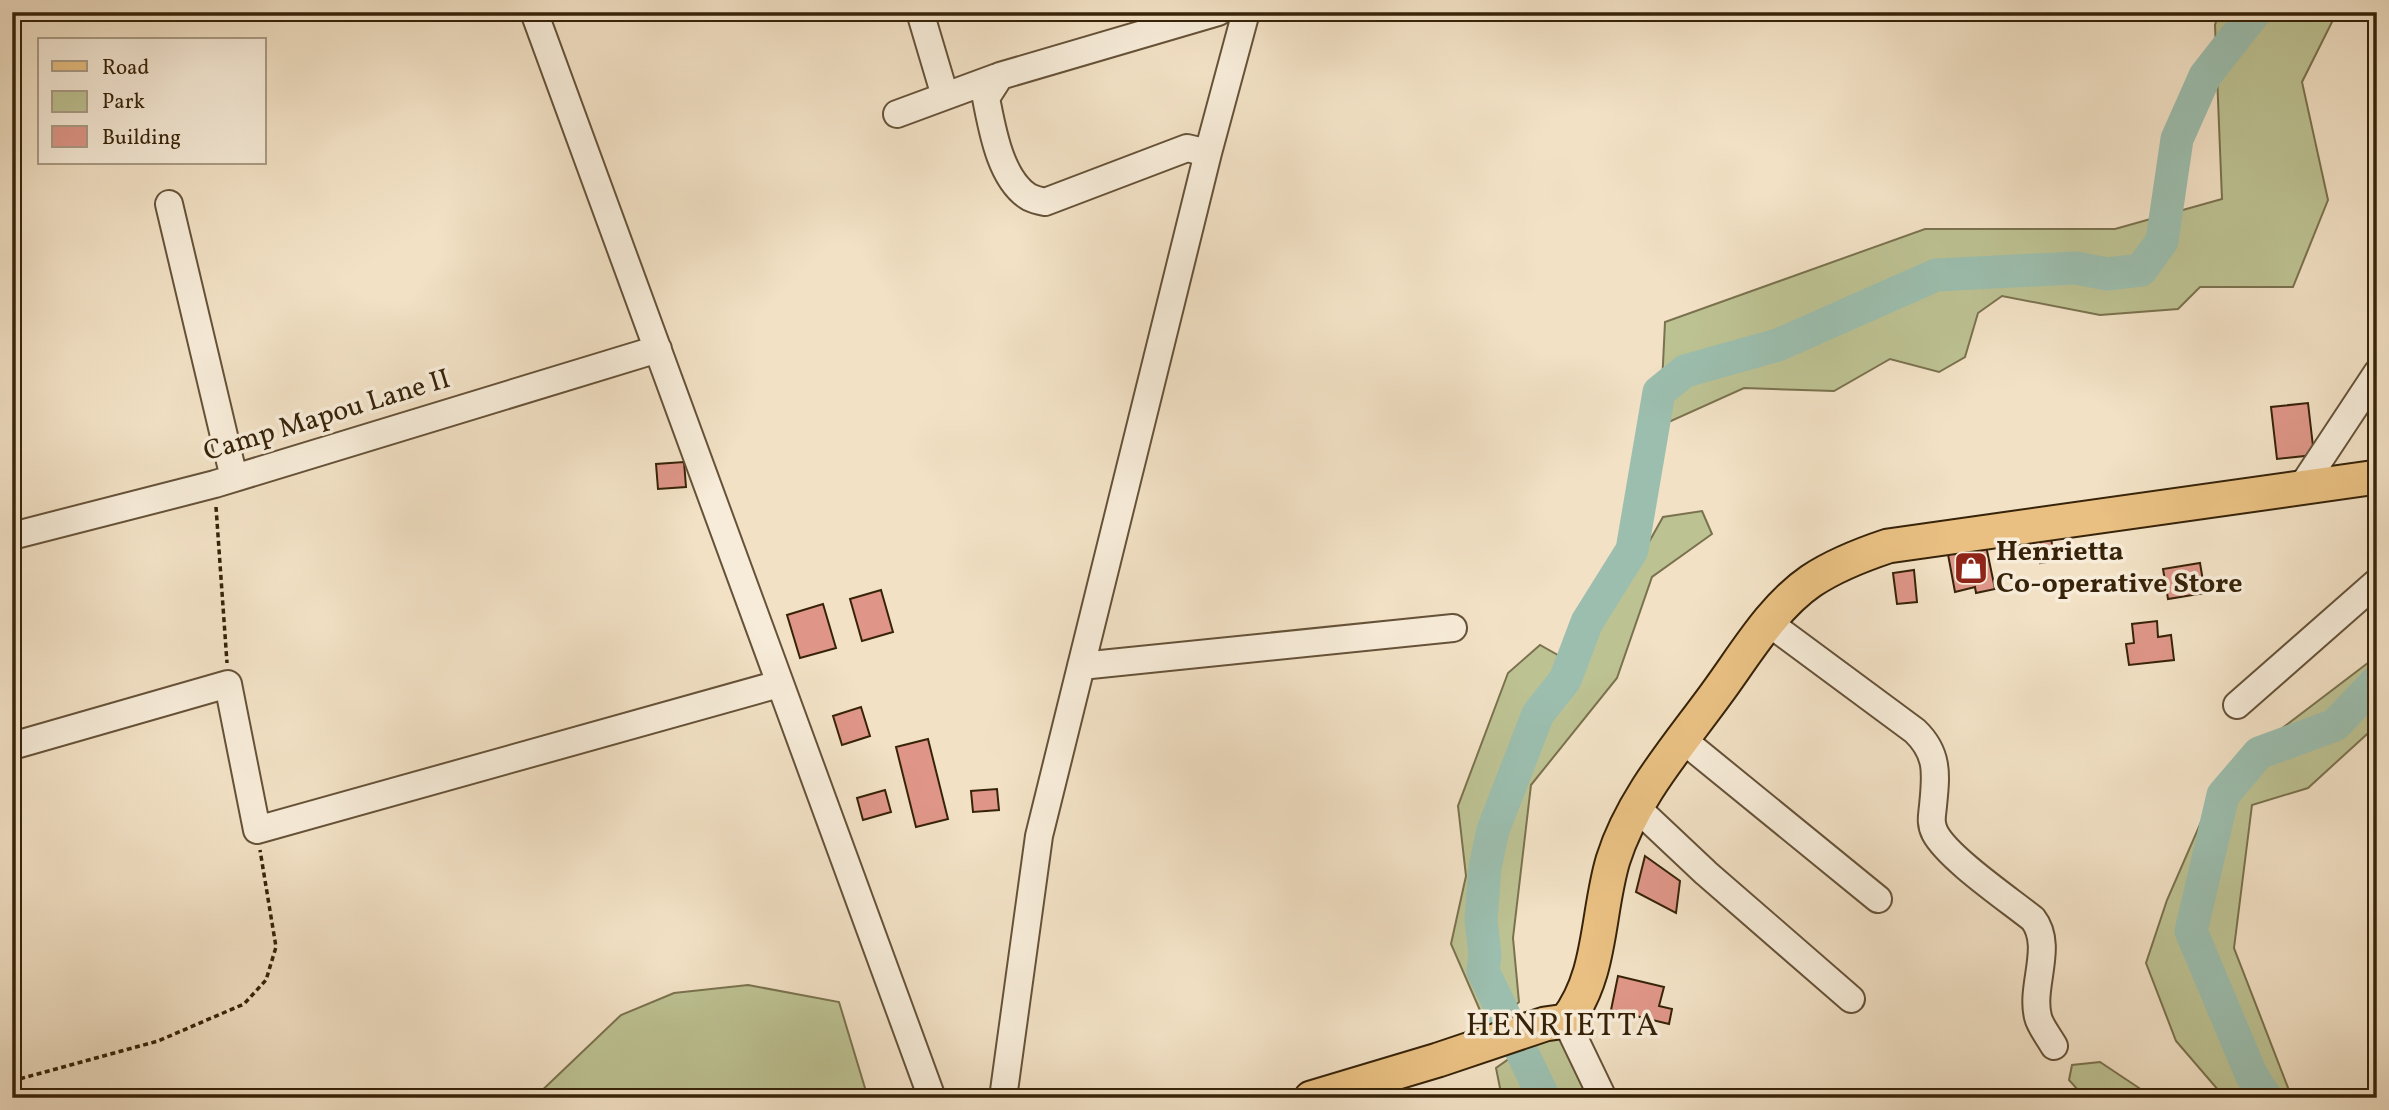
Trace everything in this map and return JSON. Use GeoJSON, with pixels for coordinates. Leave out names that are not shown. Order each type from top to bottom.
{"type":"FeatureCollection","features":[{"type":"Feature","properties":{"kind":"main road"},"geometry":{"type":"LineString","coordinates":[[1311,1098],[1556,1022],[1577,1007],[1590,973],[1613,861],[1622,837],[1648,788],[1769,622],[1811,582],[1856,556],[1888,546],[2377,477]]}},
{"type":"Feature","properties":{"kind":"street"},"geometry":{"type":"LineString","coordinates":[[534,12],[932,1098]]}},
{"type":"Feature","properties":{"kind":"street"},"geometry":{"type":"LineString","coordinates":[[920,12],[945,96]]}},
{"type":"Feature","properties":{"kind":"street"},"geometry":{"type":"LineString","coordinates":[[897,114],[1147,22],[1218,12]]}},
{"type":"Feature","properties":{"kind":"street"},"geometry":{"type":"LineString","coordinates":[[1003,1098],[1038,836],[1208,153],[1246,12]]}},
{"type":"Feature","properties":{"kind":"street"},"geometry":{"type":"LineString","coordinates":[[1000,76],[985,98],[993,135],[1009,176],[1028,197],[1045,202],[1187,148],[1208,153]]}},
{"type":"Feature","properties":{"kind":"street"},"geometry":{"type":"LineString","coordinates":[[169,204],[224,481]]}},
{"type":"Feature","properties":{"kind":"street","name":"Camp Mapou Lane II"},"geometry":{"type":"LineString","coordinates":[[12,536],[224,481],[657,349]]}},
{"type":"Feature","properties":{"kind":"street"},"geometry":{"type":"LineString","coordinates":[[2301,488],[2377,373]]}},
{"type":"Feature","properties":{"kind":"street"},"geometry":{"type":"LineString","coordinates":[[2236,705],[2377,582]]}},
{"type":"Feature","properties":{"kind":"street"},"geometry":{"type":"LineString","coordinates":[[1769,622],[1929,744],[1935,764],[1931,822],[1935,834],[1950,852],[2039,926],[2042,937],[2036,997],[2038,1018],[2054,1046]]}},
{"type":"Feature","properties":{"kind":"street"},"geometry":{"type":"LineString","coordinates":[[1081,666],[1453,628]]}},
{"type":"Feature","properties":{"kind":"street"},"geometry":{"type":"LineString","coordinates":[[12,746],[228,684],[257,830],[779,684]]}},
{"type":"Feature","properties":{"kind":"street"},"geometry":{"type":"LineString","coordinates":[[1683,740],[1878,899]]}},
{"type":"Feature","properties":{"kind":"street"},"geometry":{"type":"LineString","coordinates":[[1637,808],[1706,873],[1852,999]]}},
{"type":"Feature","properties":{"kind":"street"},"geometry":{"type":"LineString","coordinates":[[1556,1022],[1603,1098]]}},
{"type":"Feature","properties":{"kind":"path"},"geometry":{"type":"LineString","coordinates":[[224,481],[228,684]]}},
{"type":"Feature","properties":{"kind":"path"},"geometry":{"type":"LineString","coordinates":[[12,1081],[158,1041],[244,1004],[266,980],[276,947],[257,830]]}},
{"type":"Feature","properties":{"kind":"green space"},"geometry":{"type":"Polygon","coordinates":[[[2219,12],[2337,12],[2302,82],[2328,200],[2293,287],[2200,287],[2178,309],[2100,315],[2002,296],[1978,313],[1965,357],[1939,372],[1890,359],[1834,391],[1744,388],[1660,426],[1665,322],[1925,229],[2115,229],[2222,199],[2215,25],[2219,12]]]}},
{"type":"Feature","properties":{"kind":"green space"},"geometry":{"type":"Polygon","coordinates":[[[1702,511],[1712,534],[1652,577],[1617,678],[1531,785],[1513,938],[1519,1002],[1495,1022],[1482,1015],[1451,944],[1466,876],[1458,806],[1508,673],[1540,645],[1579,667],[1663,517],[1702,511]]]}},
{"type":"Feature","properties":{"kind":"green space"},"geometry":{"type":"Polygon","coordinates":[[[2377,656],[2377,725],[2308,788],[2252,805],[2234,948],[2292,1098],[2225,1098],[2176,1041],[2146,963],[2167,900],[2222,774],[2377,656]]]}},
{"type":"Feature","properties":{"kind":"green space"},"geometry":{"type":"Polygon","coordinates":[[[748,985],[839,1002],[868,1098],[534,1098],[621,1015],[674,993],[748,985]]]}},
{"type":"Feature","properties":{"kind":"green space"},"geometry":{"type":"Polygon","coordinates":[[[1561,1038],[1590,1098],[1502,1098],[1496,1068],[1530,1044],[1561,1038]]]}},
{"type":"Feature","properties":{"kind":"green space"},"geometry":{"type":"Polygon","coordinates":[[[2100,1062],[2154,1098],[2085,1098],[2069,1080],[2072,1065],[2100,1062]]]}},
{"type":"Feature","properties":{"kind":"building"},"geometry":{"type":"Polygon","coordinates":[[[2308,403],[2314,455],[2277,459],[2271,407],[2308,403]]]}},
{"type":"Feature","properties":{"kind":"building"},"geometry":{"type":"Polygon","coordinates":[[[684,462],[686,487],[658,489],[656,464],[684,462]]]}},
{"type":"Feature","properties":{"kind":"building"},"geometry":{"type":"Polygon","coordinates":[[[2051,537],[2054,561],[2040,563],[2037,539],[2051,537]]]}},
{"type":"Feature","properties":{"kind":"building","name":"Henrietta Co-operative Store"},"geometry":{"type":"Polygon","coordinates":[[[1985,541],[1995,589],[1976,593],[1975,587],[1955,592],[1947,549],[1985,541]]]}},
{"type":"Feature","properties":{"kind":"building"},"geometry":{"type":"Polygon","coordinates":[[[2200,563],[2205,593],[2168,599],[2163,569],[2200,563]]]}},
{"type":"Feature","properties":{"kind":"building"},"geometry":{"type":"Polygon","coordinates":[[[1914,570],[1917,602],[1897,604],[1893,573],[1914,570]]]}},
{"type":"Feature","properties":{"kind":"building"},"geometry":{"type":"Polygon","coordinates":[[[881,590],[893,632],[862,641],[850,599],[881,590]]]}},
{"type":"Feature","properties":{"kind":"building"},"geometry":{"type":"Polygon","coordinates":[[[823,604],[836,648],[800,658],[787,615],[823,604]]]}},
{"type":"Feature","properties":{"kind":"building"},"geometry":{"type":"Polygon","coordinates":[[[2157,621],[2158,637],[2171,635],[2174,660],[2129,665],[2126,644],[2134,643],[2132,624],[2157,621]]]}},
{"type":"Feature","properties":{"kind":"building"},"geometry":{"type":"Polygon","coordinates":[[[861,707],[870,736],[842,745],[833,716],[861,707]]]}},
{"type":"Feature","properties":{"kind":"building"},"geometry":{"type":"Polygon","coordinates":[[[928,739],[948,819],[916,827],[896,747],[928,739]]]}},
{"type":"Feature","properties":{"kind":"building"},"geometry":{"type":"Polygon","coordinates":[[[997,789],[999,810],[973,812],[971,791],[997,789]]]}},
{"type":"Feature","properties":{"kind":"building"},"geometry":{"type":"Polygon","coordinates":[[[885,790],[891,812],[863,820],[857,798],[885,790]]]}},
{"type":"Feature","properties":{"kind":"building"},"geometry":{"type":"Polygon","coordinates":[[[1645,856],[1680,881],[1676,913],[1636,892],[1645,856]]]}},
{"type":"Feature","properties":{"kind":"building"},"geometry":{"type":"Polygon","coordinates":[[[1618,976],[1664,987],[1659,1006],[1672,1009],[1669,1024],[1611,1010],[1618,976]]]}},
{"type":"Feature","properties":{"kind":"waterway"},"geometry":{"type":"LineString","coordinates":[[1544,1098],[1483,971],[1485,955],[1481,920],[1485,867],[1493,830],[1538,714],[1565,680],[1587,622],[1632,550],[1659,392],[1685,371],[1778,345],[1936,275],[2076,268],[2107,274],[2141,270],[2162,241],[2177,139],[2205,76],[2255,12]]}},
{"type":"Feature","properties":{"kind":"waterway"},"geometry":{"type":"LineString","coordinates":[[2266,1098],[2251,1074],[2191,931],[2223,795],[2259,753],[2335,725],[2377,681]]}},
{"type":"Feature","properties":{"kind":"place","name":"Henrietta Co-operative Store"},"geometry":{"type":"Point","coordinates":[1971,568]}},
{"type":"Feature","properties":{"kind":"district","name":"HENRIETTA"},"geometry":{"type":"Point","coordinates":[1563,1027]}}]}
